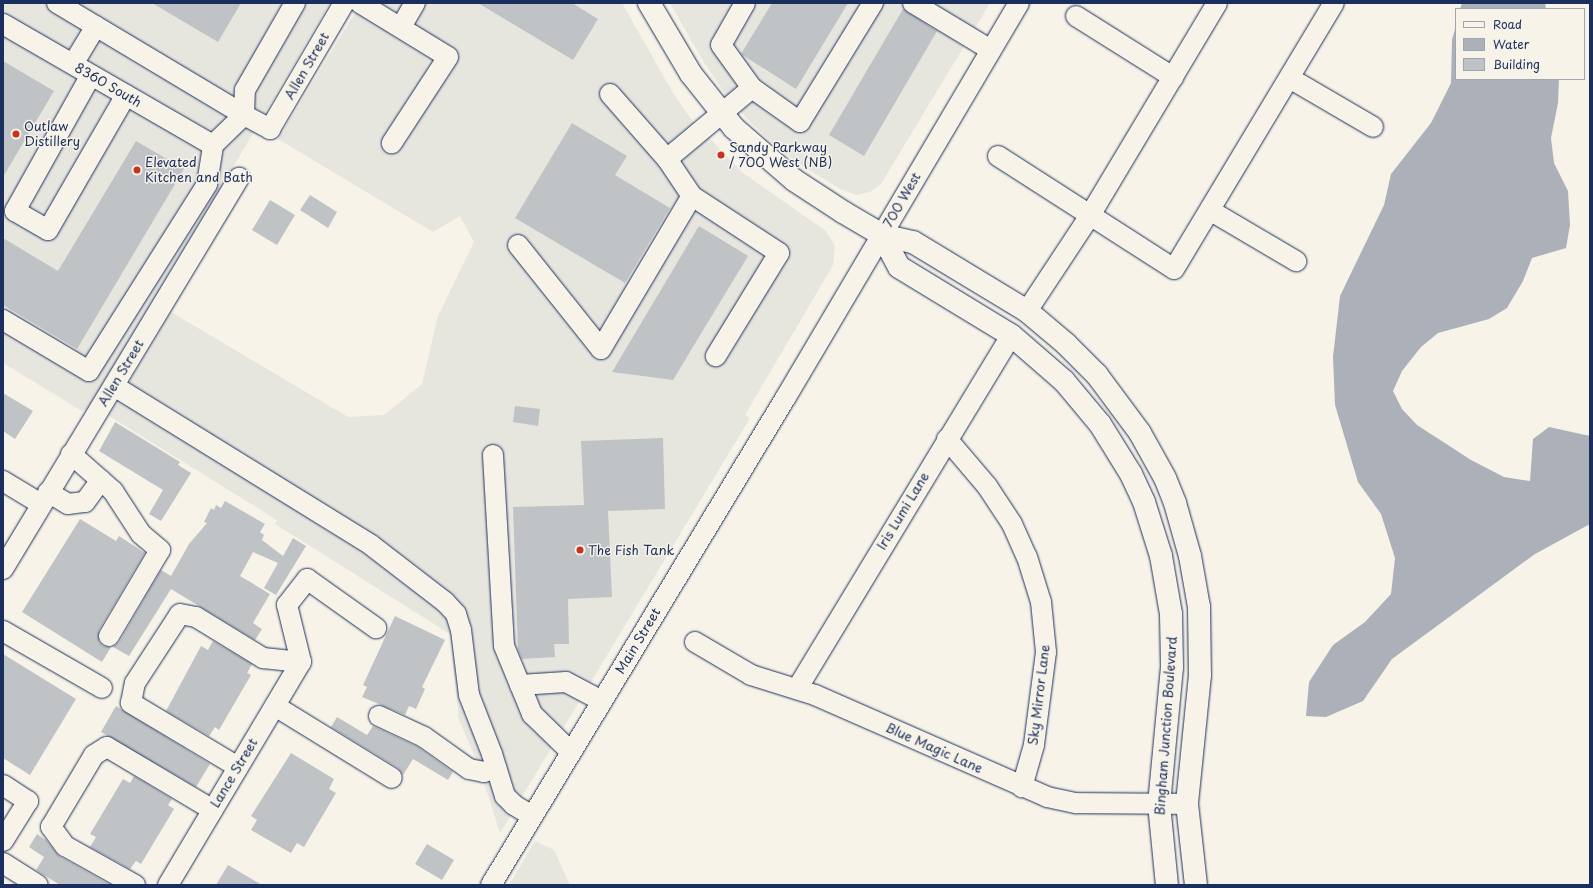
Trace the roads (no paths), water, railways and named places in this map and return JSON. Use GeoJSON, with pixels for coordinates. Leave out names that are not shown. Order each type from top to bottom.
{"type":"FeatureCollection","features":[{"type":"Feature","properties":{"kind":"main road"},"geometry":{"type":"LineString","coordinates":[[649,3],[691,74],[734,128],[794,180],[882,235]]}},
{"type":"Feature","properties":{"kind":"main road","name":"Bingham Junction Boulevard"},"geometry":{"type":"LineString","coordinates":[[882,235],[913,242],[1027,311],[1082,359],[1126,412],[1165,478],[1184,530],[1195,582],[1201,653],[1187,804],[1196,885]]}},
{"type":"Feature","properties":{"kind":"main road","name":"Bingham Junction Boulevard"},"geometry":{"type":"LineString","coordinates":[[882,235],[899,267],[1011,335],[1064,381],[1100,424],[1131,474],[1154,529],[1167,584],[1172,640],[1160,804],[1167,885]]}},
{"type":"Feature","properties":{"kind":"street"},"geometry":{"type":"LineString","coordinates":[[57,3],[244,115]]}},
{"type":"Feature","properties":{"kind":"street"},"geometry":{"type":"LineString","coordinates":[[3,320],[89,371],[207,184],[214,145],[244,115],[246,90],[295,3]]}},
{"type":"Feature","properties":{"kind":"street","name":"Allen Street"},"geometry":{"type":"LineString","coordinates":[[244,115],[270,129],[344,3]]}},
{"type":"Feature","properties":{"kind":"street"},"geometry":{"type":"LineString","coordinates":[[360,3],[448,57],[392,143]]}},
{"type":"Feature","properties":{"kind":"street"},"geometry":{"type":"LineString","coordinates":[[400,27],[415,3]]}},
{"type":"Feature","properties":{"kind":"street"},"geometry":{"type":"LineString","coordinates":[[745,3],[721,44],[752,88],[800,122],[873,3]]}},
{"type":"Feature","properties":{"kind":"street"},"geometry":{"type":"LineString","coordinates":[[913,3],[991,50]]}},
{"type":"Feature","properties":{"kind":"street","name":"700 West"},"geometry":{"type":"LineString","coordinates":[[786,397],[1019,3]]}},
{"type":"Feature","properties":{"kind":"street"},"geometry":{"type":"LineString","coordinates":[[1027,311],[1089,217],[1217,3]]}},
{"type":"Feature","properties":{"kind":"street"},"geometry":{"type":"LineString","coordinates":[[998,156],[1089,217],[1174,269],[1291,79],[1334,3]]}},
{"type":"Feature","properties":{"kind":"street"},"geometry":{"type":"LineString","coordinates":[[1076,16],[1173,77]]}},
{"type":"Feature","properties":{"kind":"street","name":"8360 South"},"geometry":{"type":"LineString","coordinates":[[3,24],[214,145]]}},
{"type":"Feature","properties":{"kind":"street"},"geometry":{"type":"LineString","coordinates":[[72,64],[96,26]]}},
{"type":"Feature","properties":{"kind":"street"},"geometry":{"type":"LineString","coordinates":[[91,75],[15,210],[48,230],[126,95]]}},
{"type":"Feature","properties":{"kind":"street"},"geometry":{"type":"LineString","coordinates":[[1291,79],[1373,127]]}},
{"type":"Feature","properties":{"kind":"street"},"geometry":{"type":"LineString","coordinates":[[667,159],[721,112],[752,88]]}},
{"type":"Feature","properties":{"kind":"street"},"geometry":{"type":"LineString","coordinates":[[610,94],[667,159],[692,196],[779,253],[716,356]]}},
{"type":"Feature","properties":{"kind":"street","name":"Allen Street"},"geometry":{"type":"LineString","coordinates":[[3,569],[44,498],[114,386],[239,178]]}},
{"type":"Feature","properties":{"kind":"street"},"geometry":{"type":"LineString","coordinates":[[518,245],[601,349],[692,196]]}},
{"type":"Feature","properties":{"kind":"street"},"geometry":{"type":"LineString","coordinates":[[1211,211],[1296,261]]}},
{"type":"Feature","properties":{"kind":"street","name":"Iris Lumi Lane"},"geometry":{"type":"LineString","coordinates":[[798,689],[947,439],[1011,335]]}},
{"type":"Feature","properties":{"kind":"street"},"geometry":{"type":"LineString","coordinates":[[114,386],[371,545],[445,602],[456,614],[461,630],[468,695],[508,801],[532,816]]}},
{"type":"Feature","properties":{"kind":"street","name":"Main Street"},"geometry":{"type":"LineString","coordinates":[[491,885],[786,397]]}},
{"type":"Feature","properties":{"kind":"street","name":"Sky Mirror Lane"},"geometry":{"type":"LineString","coordinates":[[947,439],[987,486],[1012,524],[1027,556],[1041,602],[1046,652],[1034,745],[1022,787]]}},
{"type":"Feature","properties":{"kind":"street"},"geometry":{"type":"LineString","coordinates":[[71,454],[101,480],[131,516],[141,534],[160,550],[109,636]]}},
{"type":"Feature","properties":{"kind":"street"},"geometry":{"type":"LineString","coordinates":[[493,455],[504,646],[532,714],[571,752]]}},
{"type":"Feature","properties":{"kind":"street"},"geometry":{"type":"LineString","coordinates":[[3,481],[44,498],[68,504],[85,502],[101,480]]}},
{"type":"Feature","properties":{"kind":"street"},"geometry":{"type":"LineString","coordinates":[[238,767],[131,702],[135,683],[180,614],[196,617],[263,658],[301,662],[287,605],[307,579],[376,628]]}},
{"type":"Feature","properties":{"kind":"street"},"geometry":{"type":"LineString","coordinates":[[3,631],[102,688]]}},
{"type":"Feature","properties":{"kind":"street","name":"Blue Magic Lane"},"geometry":{"type":"LineString","coordinates":[[695,642],[751,675],[798,689],[1047,797],[1076,803],[1187,804]]}},
{"type":"Feature","properties":{"kind":"street","name":"Lance Street"},"geometry":{"type":"LineString","coordinates":[[175,883],[213,810],[301,662]]}},
{"type":"Feature","properties":{"kind":"street"},"geometry":{"type":"LineString","coordinates":[[520,685],[566,682],[602,701]]}},
{"type":"Feature","properties":{"kind":"street"},"geometry":{"type":"LineString","coordinates":[[274,706],[392,778]]}},
{"type":"Feature","properties":{"kind":"street"},"geometry":{"type":"LineString","coordinates":[[379,716],[424,737],[470,769],[484,772],[496,768]]}},
{"type":"Feature","properties":{"kind":"street"},"geometry":{"type":"LineString","coordinates":[[135,885],[65,846],[51,827],[94,755],[107,748],[213,810]]}},
{"type":"Feature","properties":{"kind":"street"},"geometry":{"type":"LineString","coordinates":[[3,785],[28,801],[3,841]]}},
{"type":"Feature","properties":{"kind":"street"},"geometry":{"type":"LineString","coordinates":[[3,863],[38,885]]}},
{"type":"Feature","properties":{"kind":"water"},"geometry":{"type":"Polygon","coordinates":[[[1462,3],[1545,3],[1546,8],[1460,8],[1462,3]]]}},
{"type":"Feature","properties":{"kind":"water"},"geometry":{"type":"Polygon","coordinates":[[[1455,29],[1455,80],[1559,80],[1558,103],[1551,138],[1554,163],[1568,191],[1570,225],[1566,248],[1532,258],[1523,281],[1507,308],[1489,319],[1438,333],[1421,347],[1402,371],[1393,391],[1402,409],[1417,425],[1471,460],[1504,477],[1530,481],[1533,439],[1549,427],[1590,436],[1590,524],[1535,554],[1392,659],[1363,701],[1326,717],[1306,716],[1309,682],[1333,645],[1365,622],[1391,594],[1395,558],[1381,514],[1358,482],[1335,405],[1333,357],[1340,296],[1384,205],[1391,174],[1431,123],[1451,83],[1452,40],[1455,29]]]}},
{"type":"Feature","properties":{"kind":"place","name":"Outlaw Distillery"},"geometry":{"type":"Point","coordinates":[16,134]}},
{"type":"Feature","properties":{"kind":"place","name":"Sandy Parkway / 700 West (NB)"},"geometry":{"type":"Point","coordinates":[721,155]}},
{"type":"Feature","properties":{"kind":"place","name":"Elevated Kitchen and Bath"},"geometry":{"type":"Point","coordinates":[137,170]}},
{"type":"Feature","properties":{"kind":"place","name":"The Fish Tank"},"geometry":{"type":"Point","coordinates":[580,550]}}]}
